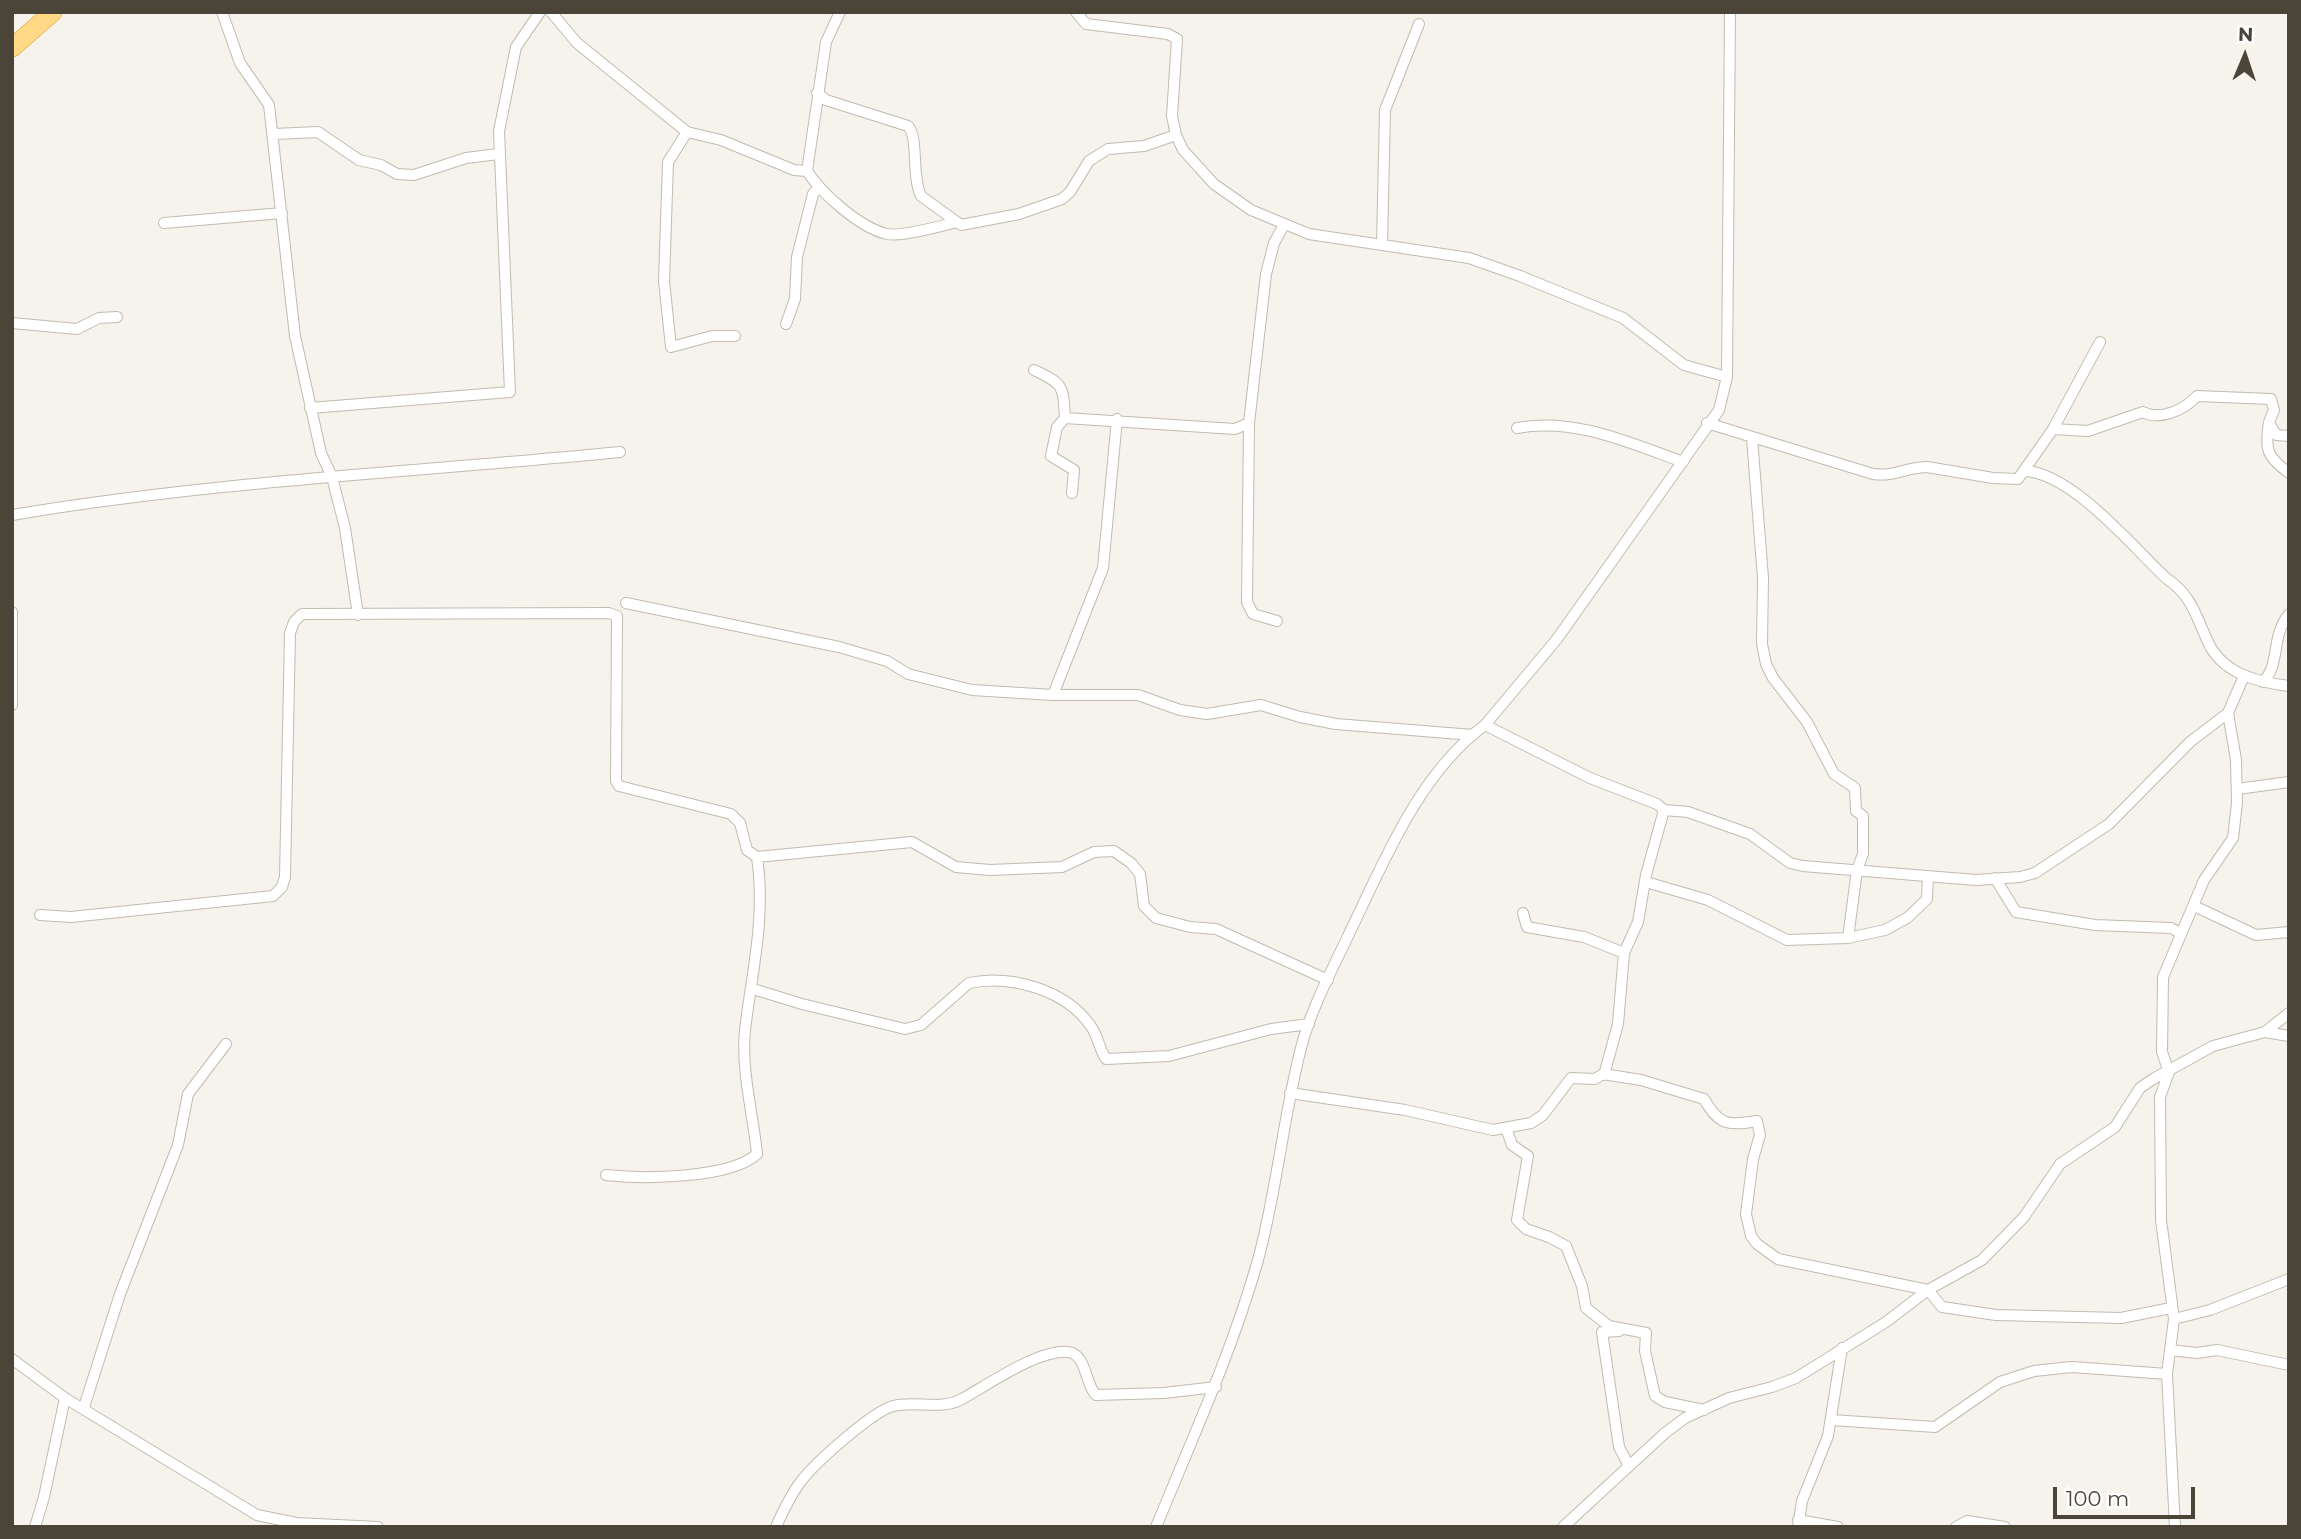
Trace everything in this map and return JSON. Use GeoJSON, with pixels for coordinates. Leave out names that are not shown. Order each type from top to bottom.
{"type":"FeatureCollection","features":[{"type":"Feature","properties":{"kind":"highway"},"geometry":{"type":"LineString","coordinates":[[12,48],[53,12]]}},
{"type":"Feature","properties":{"kind":"street"},"geometry":{"type":"LineString","coordinates":[[222,12],[240,63],[269,105],[295,336],[321,453],[332,477],[345,528],[358,615]]}},
{"type":"Feature","properties":{"kind":"street"},"geometry":{"type":"LineString","coordinates":[[310,408],[510,392],[499,131],[516,47],[540,12]]}},
{"type":"Feature","properties":{"kind":"street"},"geometry":{"type":"LineString","coordinates":[[551,12],[577,43],[687,132],[721,140],[794,170],[807,171]]}},
{"type":"Feature","properties":{"kind":"street"},"geometry":{"type":"LineString","coordinates":[[807,171],[811,162],[817,93],[827,41],[840,12]]}},
{"type":"Feature","properties":{"kind":"street"},"geometry":{"type":"LineString","coordinates":[[1076,12],[1086,24],[1168,34],[1177,39],[1172,116],[1175,135],[1183,150],[1214,184],[1251,210],[1309,234],[1469,258],[1623,318],[1684,365],[1727,377]]}},
{"type":"Feature","properties":{"kind":"street"},"geometry":{"type":"LineString","coordinates":[[1156,1527],[1216,1387],[1257,1262],[1274,1197],[1290,1093],[1309,1024],[1328,979],[1415,803],[1473,735],[1485,726],[1557,639],[1683,462],[1707,423],[1719,410],[1727,377],[1730,12]]}},
{"type":"Feature","properties":{"kind":"street"},"geometry":{"type":"LineString","coordinates":[[1382,245],[1385,110],[1419,24]]}},
{"type":"Feature","properties":{"kind":"street"},"geometry":{"type":"LineString","coordinates":[[817,93],[826,100],[908,126],[915,138],[913,159],[921,196],[965,225],[1046,205],[1070,192],[1089,161],[1108,149],[1144,146],[1175,135]]}},
{"type":"Feature","properties":{"kind":"street"},"geometry":{"type":"LineString","coordinates":[[274,134],[318,132],[359,160],[381,165],[397,174],[414,175],[466,159],[498,154]]}},
{"type":"Feature","properties":{"kind":"street"},"geometry":{"type":"LineString","coordinates":[[687,132],[668,162],[664,281],[671,347],[712,336],[735,336]]}},
{"type":"Feature","properties":{"kind":"street"},"geometry":{"type":"LineString","coordinates":[[807,171],[818,188],[870,228],[890,235],[957,222]]}},
{"type":"Feature","properties":{"kind":"street"},"geometry":{"type":"LineString","coordinates":[[786,324],[795,299],[797,257],[813,194],[818,188]]}},
{"type":"Feature","properties":{"kind":"street"},"geometry":{"type":"LineString","coordinates":[[164,223],[282,213]]}},
{"type":"Feature","properties":{"kind":"street"},"geometry":{"type":"LineString","coordinates":[[1277,621],[1253,614],[1247,602],[1249,423],[1266,274],[1274,243],[1284,225]]}},
{"type":"Feature","properties":{"kind":"street"},"geometry":{"type":"LineString","coordinates":[[12,323],[77,329],[99,318],[117,317]]}},
{"type":"Feature","properties":{"kind":"street"},"geometry":{"type":"LineString","coordinates":[[1707,423],[1846,467],[1889,476],[1916,467],[1927,467],[2007,480],[2018,479],[2053,429],[2100,342]]}},
{"type":"Feature","properties":{"kind":"street"},"geometry":{"type":"LineString","coordinates":[[1034,370],[1060,384],[1064,390],[1065,418],[1057,427],[1051,456],[1074,470],[1072,493]]}},
{"type":"Feature","properties":{"kind":"street"},"geometry":{"type":"LineString","coordinates":[[2053,429],[2088,431],[2143,412],[2152,417],[2183,410],[2197,397],[2271,399],[2274,410],[2269,422],[2266,444],[2273,461],[2289,472]]}},
{"type":"Feature","properties":{"kind":"street"},"geometry":{"type":"LineString","coordinates":[[1065,418],[1117,419],[1235,429],[1249,423]]}},
{"type":"Feature","properties":{"kind":"street"},"geometry":{"type":"LineString","coordinates":[[1053,695],[1103,568],[1117,419]]}},
{"type":"Feature","properties":{"kind":"street"},"geometry":{"type":"LineString","coordinates":[[2269,422],[2276,435],[2289,436]]}},
{"type":"Feature","properties":{"kind":"street"},"geometry":{"type":"LineString","coordinates":[[1517,428],[1562,426],[1591,430],[1683,462]]}},
{"type":"Feature","properties":{"kind":"street"},"geometry":{"type":"LineString","coordinates":[[1752,438],[1763,578],[1762,644],[1766,664],[1773,678],[1807,722],[1834,774],[1855,788],[1856,811],[1863,816],[1866,830],[1863,854],[1857,870],[1848,938]]}},
{"type":"Feature","properties":{"kind":"street"},"geometry":{"type":"LineString","coordinates":[[12,515],[93,501],[620,452]]}},
{"type":"Feature","properties":{"kind":"street"},"geometry":{"type":"LineString","coordinates":[[2024,471],[2050,476],[2073,490],[2166,578],[2180,587],[2190,598],[2216,656],[2244,676],[2289,686]]}},
{"type":"Feature","properties":{"kind":"street"},"geometry":{"type":"LineString","coordinates":[[626,603],[839,647],[887,661],[908,674],[972,690],[1053,695],[1138,695],[1180,710],[1207,714],[1261,705],[1300,718],[1336,724],[1473,735]]}},
{"type":"Feature","properties":{"kind":"street"},"geometry":{"type":"LineString","coordinates":[[12,611],[12,705]]}},
{"type":"Feature","properties":{"kind":"street"},"geometry":{"type":"LineString","coordinates":[[40,915],[71,917],[273,896],[282,887],[285,877],[290,633],[294,622],[302,614],[615,613],[616,781],[619,786],[731,814],[740,823],[747,850],[757,857],[912,842],[956,867],[990,870],[1062,867],[1094,852],[1114,851],[1131,863],[1140,874],[1144,906],[1156,918],[1191,927],[1216,929],[1328,979]]}},
{"type":"Feature","properties":{"kind":"street"},"geometry":{"type":"LineString","coordinates":[[2263,682],[2272,673],[2277,634],[2289,614]]}},
{"type":"Feature","properties":{"kind":"street"},"geometry":{"type":"LineString","coordinates":[[1485,726],[1590,778],[1657,804],[1664,810],[1688,812],[1715,824],[1750,834],[1790,863],[1976,880],[2035,873],[2109,824],[2174,757],[2228,713],[2244,676]]}},
{"type":"Feature","properties":{"kind":"street"},"geometry":{"type":"LineString","coordinates":[[2175,1527],[2167,1374],[2172,1313],[2161,1220],[2160,1097],[2169,1072],[2162,1052],[2161,1007],[2163,977],[2180,933],[2204,880],[2233,838],[2237,789],[2236,760],[2228,713]]}},
{"type":"Feature","properties":{"kind":"street"},"geometry":{"type":"LineString","coordinates":[[2237,789],[2289,782]]}},
{"type":"Feature","properties":{"kind":"street"},"geometry":{"type":"LineString","coordinates":[[1604,1075],[1618,1024],[1624,953],[1638,922],[1664,810]]}},
{"type":"Feature","properties":{"kind":"street"},"geometry":{"type":"LineString","coordinates":[[606,1175],[637,1179],[689,1175],[745,1161],[757,1154],[745,1053],[762,905],[757,857]]}},
{"type":"Feature","properties":{"kind":"street"},"geometry":{"type":"LineString","coordinates":[[1646,882],[1709,900],[1787,940],[1848,938],[1885,929],[1907,918],[1927,899],[1928,876]]}},
{"type":"Feature","properties":{"kind":"street"},"geometry":{"type":"LineString","coordinates":[[1995,878],[2016,912],[2095,925],[2171,928],[2180,933]]}},
{"type":"Feature","properties":{"kind":"street"},"geometry":{"type":"LineString","coordinates":[[2194,906],[2256,935],[2289,932]]}},
{"type":"Feature","properties":{"kind":"street"},"geometry":{"type":"LineString","coordinates":[[1523,914],[1527,927],[1584,937],[1624,953]]}},
{"type":"Feature","properties":{"kind":"street"},"geometry":{"type":"LineString","coordinates":[[753,989],[905,1029],[921,1025],[969,983],[979,981],[1042,988],[1061,998],[1084,1018],[1093,1028],[1106,1059],[1170,1056],[1271,1029],[1309,1024]]}},
{"type":"Feature","properties":{"kind":"street"},"geometry":{"type":"LineString","coordinates":[[2266,1032],[2289,1013]]}},
{"type":"Feature","properties":{"kind":"street"},"geometry":{"type":"LineString","coordinates":[[1563,1527],[1665,1433],[1729,1398],[1796,1378],[1886,1322],[1928,1290],[1982,1260],[2024,1217],[2060,1164],[2115,1127],[2140,1088],[2169,1072],[2179,1062],[2213,1046],[2266,1032],[2289,1036]]}},
{"type":"Feature","properties":{"kind":"street"},"geometry":{"type":"LineString","coordinates":[[84,1407],[120,1294],[178,1145],[188,1094],[226,1044]]}},
{"type":"Feature","properties":{"kind":"street"},"geometry":{"type":"LineString","coordinates":[[1290,1093],[1405,1110],[1482,1130],[1531,1123],[1553,1106],[1569,1079],[1595,1079],[1604,1075],[1641,1080],[1684,1091],[1704,1099],[1712,1114],[1723,1123],[1757,1121],[1760,1135],[1746,1214],[1751,1236],[1768,1255],[1928,1290],[1942,1307],[1996,1315],[2121,1318],[2210,1310],[2289,1279]]}},
{"type":"Feature","properties":{"kind":"street"},"geometry":{"type":"LineString","coordinates":[[1506,1128],[1512,1145],[1528,1156],[1517,1220],[1525,1229],[1566,1246],[1582,1286],[1586,1307],[1609,1326],[1622,1331]]}},
{"type":"Feature","properties":{"kind":"street"},"geometry":{"type":"LineString","coordinates":[[1629,1466],[1619,1447],[1602,1332],[1646,1333],[1645,1351],[1656,1396],[1665,1402],[1704,1410]]}},
{"type":"Feature","properties":{"kind":"street"},"geometry":{"type":"LineString","coordinates":[[1838,1527],[1798,1523],[1802,1501],[1832,1420],[1842,1348]]}},
{"type":"Feature","properties":{"kind":"street"},"geometry":{"type":"LineString","coordinates":[[2170,1350],[2197,1353],[2217,1350],[2289,1365]]}},
{"type":"Feature","properties":{"kind":"street"},"geometry":{"type":"LineString","coordinates":[[776,1527],[794,1492],[811,1470],[838,1445],[891,1406],[945,1406],[1022,1365],[1064,1352],[1075,1355],[1082,1363],[1096,1395],[1164,1393],[1216,1387]]}},
{"type":"Feature","properties":{"kind":"street"},"geometry":{"type":"LineString","coordinates":[[12,1359],[65,1398],[84,1407],[257,1515],[296,1523],[378,1527]]}},
{"type":"Feature","properties":{"kind":"street"},"geometry":{"type":"LineString","coordinates":[[1832,1420],[1935,1427],[2000,1382],[2034,1371],[2071,1367],[2167,1374]]}},
{"type":"Feature","properties":{"kind":"street"},"geometry":{"type":"LineString","coordinates":[[35,1527],[65,1398]]}},
{"type":"Feature","properties":{"kind":"street"},"geometry":{"type":"LineString","coordinates":[[1956,1527],[1967,1521],[2005,1527]]}}]}
